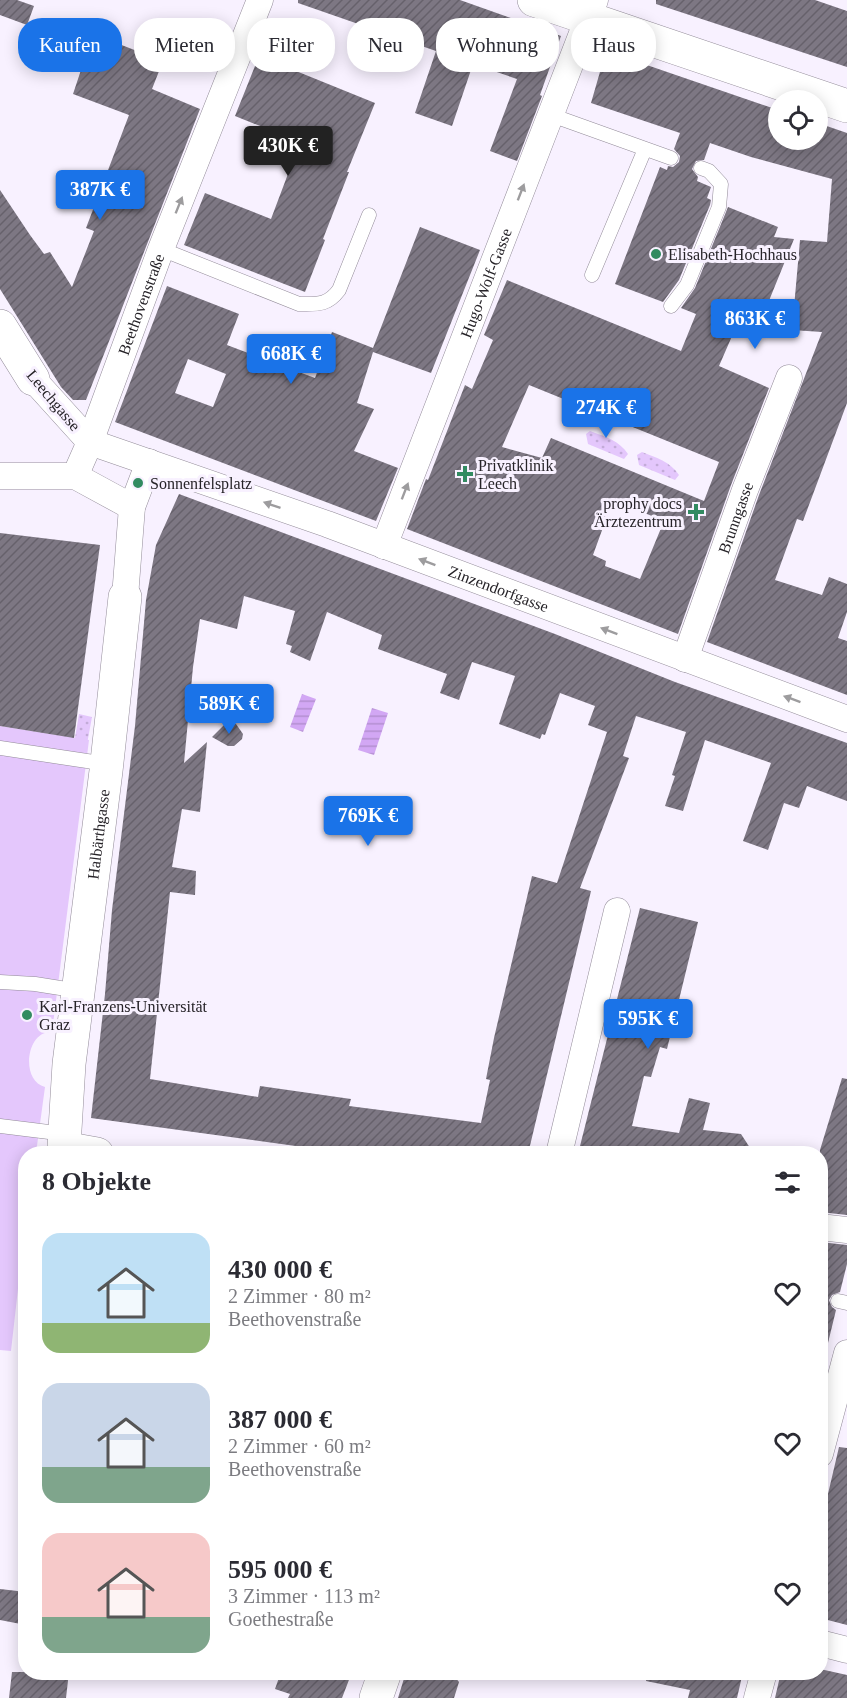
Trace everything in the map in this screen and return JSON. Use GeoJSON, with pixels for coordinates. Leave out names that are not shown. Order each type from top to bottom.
{"type":"FeatureCollection","features":[{"type":"Feature","properties":{"kind":"street","name":"Beethovenstraße"},"geometry":{"type":"LineString","coordinates":[[90,442],[161,249],[260,0]]}},
{"type":"Feature","properties":{"kind":"street"},"geometry":{"type":"LineString","coordinates":[[534,0],[591,9],[847,106]]}},
{"type":"Feature","properties":{"kind":"street","name":"Hugo-Wolf-Gasse"},"geometry":{"type":"LineString","coordinates":[[384,546],[591,9]]}},
{"type":"Feature","properties":{"kind":"street","name":"Leechgasse"},"geometry":{"type":"LineString","coordinates":[[0,326],[33,379],[90,442]]}},
{"type":"Feature","properties":{"kind":"street","name":"Brunngasse"},"geometry":{"type":"LineString","coordinates":[[685,659],[745,490],[789,378]]}},
{"type":"Feature","properties":{"kind":"street"},"geometry":{"type":"LineString","coordinates":[[0,476],[75,476],[132,507],[149,462],[90,442],[75,476]]}},
{"type":"Feature","properties":{"kind":"street","name":"Zinzendorfgasse"},"geometry":{"type":"LineString","coordinates":[[149,462],[327,524],[847,719]]}},
{"type":"Feature","properties":{"kind":"street","name":"Halbärthgasse"},"geometry":{"type":"LineString","coordinates":[[79,1146],[69,1064],[107,764],[132,507]]}},
{"type":"Feature","properties":{"kind":"street"},"geometry":{"type":"LineString","coordinates":[[561,1146],[617,911]]}},
{"type":"Feature","properties":{"kind":"street"},"geometry":{"type":"LineString","coordinates":[[828,1228],[847,1230]]}},
{"type":"Feature","properties":{"kind":"street"},"geometry":{"type":"LineString","coordinates":[[828,1425],[847,1353]]}},
{"type":"Feature","properties":{"kind":"street"},"geometry":{"type":"LineString","coordinates":[[828,1645],[847,1650]]}},
{"type":"Feature","properties":{"kind":"street"},"geometry":{"type":"LineString","coordinates":[[376,1698],[382,1680]]}},
{"type":"Feature","properties":{"kind":"street"},"geometry":{"type":"LineString","coordinates":[[757,1698],[762,1680]]}},
{"type":"Feature","properties":{"kind":"lane"},"geometry":{"type":"LineString","coordinates":[[547,125],[645,149],[671,158]]}},
{"type":"Feature","properties":{"kind":"lane"},"geometry":{"type":"LineString","coordinates":[[592,275],[645,149]]}},
{"type":"Feature","properties":{"kind":"lane"},"geometry":{"type":"LineString","coordinates":[[671,306],[687,285],[719,207],[722,184],[709,171],[701,168]]}},
{"type":"Feature","properties":{"kind":"lane"},"geometry":{"type":"LineString","coordinates":[[161,249],[299,304],[317,304],[331,301],[339,290],[369,215]]}},
{"type":"Feature","properties":{"kind":"lane"},"geometry":{"type":"LineString","coordinates":[[0,748],[107,764]]}},
{"type":"Feature","properties":{"kind":"lane"},"geometry":{"type":"LineString","coordinates":[[0,982],[35,984],[79,991]]}},
{"type":"Feature","properties":{"kind":"lane"},"geometry":{"type":"LineString","coordinates":[[0,1126],[79,1146]]}},
{"type":"Feature","properties":{"kind":"shaded area"},"geometry":{"type":"Polygon","coordinates":[[[590,431],[616,442],[628,454],[624,459],[588,444],[586,434],[590,431]]]}},
{"type":"Feature","properties":{"kind":"shaded area"},"geometry":{"type":"Polygon","coordinates":[[[642,452],[667,463],[679,475],[675,480],[639,465],[637,455],[642,452]]]}},
{"type":"Feature","properties":{"kind":"shaded area"},"geometry":{"type":"Polygon","coordinates":[[[302,694],[316,699],[303,732],[290,727],[302,694]]]}},
{"type":"Feature","properties":{"kind":"shaded area"},"geometry":{"type":"Polygon","coordinates":[[[372,708],[388,713],[374,755],[358,750],[372,708]]]}},
{"type":"Feature","properties":{"kind":"shaded area"},"geometry":{"type":"Polygon","coordinates":[[[79,714],[92,717],[87,744],[32,732],[75,738],[79,714]]]}},
{"type":"Feature","properties":{"kind":"shaded area"},"geometry":{"type":"Polygon","coordinates":[[[0,726],[89,740],[52,1032],[36,1039],[29,1056],[32,1076],[37,1083],[45,1087],[37,1146],[18,1146],[18,1289],[11,1351],[0,1350],[0,726]]]}},
{"type":"Feature","properties":{"kind":"building"},"geometry":{"type":"Polygon","coordinates":[[[0,0],[17,0],[34,6],[30,18],[18,18],[18,22],[0,15],[0,0]]]}},
{"type":"Feature","properties":{"kind":"building"},"geometry":{"type":"Polygon","coordinates":[[[298,0],[460,0],[510,18],[436,18],[436,51],[424,47],[424,18],[347,18],[347,20],[298,3],[298,0]]]}},
{"type":"Feature","properties":{"kind":"building"},"geometry":{"type":"Polygon","coordinates":[[[656,0],[815,0],[847,11],[847,67],[656,4],[656,0]]]}},
{"type":"Feature","properties":{"kind":"building"},"geometry":{"type":"Polygon","coordinates":[[[122,45],[134,50],[134,72],[159,72],[152,89],[200,109],[86,400],[73,400],[61,387],[0,289],[0,190],[44,254],[50,252],[72,287],[94,231],[86,228],[129,115],[73,94],[80,72],[122,72],[122,45]]]}},
{"type":"Feature","properties":{"kind":"building"},"geometry":{"type":"Polygon","coordinates":[[[436,51],[436,72],[470,72],[452,126],[415,113],[436,51]]]}},
{"type":"Feature","properties":{"kind":"building"},"geometry":{"type":"Polygon","coordinates":[[[656,68],[768,107],[768,150],[828,150],[828,126],[847,133],[847,403],[803,521],[797,519],[775,580],[822,595],[829,577],[847,584],[847,612],[838,638],[847,641],[847,695],[707,642],[759,495],[822,332],[792,330],[800,240],[827,242],[832,179],[751,157],[710,143],[704,160],[696,161],[692,169],[698,177],[697,181],[711,187],[707,198],[711,200],[710,205],[679,280],[663,302],[615,284],[660,167],[667,170],[668,166],[673,167],[679,162],[680,156],[674,149],[680,133],[591,103],[600,72],[656,72],[656,68]]]}},
{"type":"Feature","properties":{"kind":"building"},"geometry":{"type":"Polygon","coordinates":[[[253,72],[298,72],[375,103],[347,172],[349,172],[305,292],[184,245],[205,193],[271,219],[300,142],[235,116],[253,72]]]}},
{"type":"Feature","properties":{"kind":"building"},"geometry":{"type":"Polygon","coordinates":[[[496,72],[548,72],[540,95],[542,96],[517,161],[490,151],[517,79],[496,72]]]}},
{"type":"Feature","properties":{"kind":"building"},"geometry":{"type":"Polygon","coordinates":[[[728,207],[778,227],[774,237],[794,239],[758,328],[739,320],[719,366],[769,388],[731,485],[678,634],[407,529],[465,385],[472,389],[493,340],[484,335],[507,280],[681,351],[696,314],[681,308],[695,288],[728,207]],[[529,385],[502,447],[542,458],[551,438],[704,501],[719,462],[529,385]],[[613,500],[593,555],[606,561],[605,566],[640,579],[664,521],[613,500]]]}},
{"type":"Feature","properties":{"kind":"building"},"geometry":{"type":"Polygon","coordinates":[[[420,227],[480,250],[431,373],[373,352],[357,403],[374,409],[354,451],[398,468],[376,521],[115,422],[167,286],[239,314],[227,345],[315,378],[332,332],[373,348],[420,227]],[[188,359],[175,393],[213,407],[226,374],[188,359]]]}},
{"type":"Feature","properties":{"kind":"building"},"geometry":{"type":"Polygon","coordinates":[[[179,494],[555,634],[675,682],[847,743],[847,801],[807,786],[799,808],[784,803],[768,850],[743,841],[771,763],[705,740],[683,811],[665,806],[686,732],[636,716],[623,756],[629,758],[580,888],[591,891],[530,1146],[296,1146],[91,1118],[112,910],[135,726],[146,600],[156,545],[179,494]],[[244,596],[237,629],[200,619],[184,763],[207,742],[200,812],[182,809],[172,867],[196,871],[195,895],[170,892],[150,1079],[258,1097],[260,1086],[351,1099],[349,1106],[481,1123],[490,1080],[486,1079],[494,1038],[532,876],[557,883],[607,732],[588,725],[595,706],[560,693],[545,735],[542,734],[540,739],[499,724],[515,676],[472,662],[459,700],[440,693],[447,674],[378,649],[382,635],[327,612],[310,661],[290,652],[292,646],[286,644],[295,611],[244,596]]]}},
{"type":"Feature","properties":{"kind":"building"},"geometry":{"type":"Polygon","coordinates":[[[0,533],[100,545],[74,738],[0,726],[0,533]]]}},
{"type":"Feature","properties":{"kind":"building"},"geometry":{"type":"Polygon","coordinates":[[[225,724],[236,724],[243,734],[242,739],[234,746],[228,746],[212,737],[225,724]]]}},
{"type":"Feature","properties":{"kind":"building"},"geometry":{"type":"Polygon","coordinates":[[[640,908],[698,922],[667,1049],[660,1047],[651,1077],[644,1076],[632,1126],[679,1133],[689,1098],[710,1103],[703,1130],[741,1134],[749,1146],[580,1146],[640,908]]]}},
{"type":"Feature","properties":{"kind":"building"},"geometry":{"type":"Polygon","coordinates":[[[842,1078],[847,1079],[847,1215],[828,1213],[828,1146],[821,1146],[842,1078]]]}},
{"type":"Feature","properties":{"kind":"building"},"geometry":{"type":"Polygon","coordinates":[[[828,1243],[847,1245],[847,1264],[840,1292],[832,1295],[829,1300],[836,1310],[828,1343],[828,1243]]]}},
{"type":"Feature","properties":{"kind":"building"},"geometry":{"type":"Polygon","coordinates":[[[839,1447],[847,1448],[847,1625],[828,1620],[828,1494],[839,1447]]]}},
{"type":"Feature","properties":{"kind":"building"},"geometry":{"type":"Polygon","coordinates":[[[0,1589],[18,1591],[18,1623],[0,1620],[0,1589]]]}},
{"type":"Feature","properties":{"kind":"building"},"geometry":{"type":"Polygon","coordinates":[[[828,1671],[847,1675],[847,1698],[775,1698],[779,1680],[828,1680],[828,1671]]]}},
{"type":"Feature","properties":{"kind":"building"},"geometry":{"type":"Polygon","coordinates":[[[12,1672],[18,1672],[18,1680],[68,1680],[66,1698],[9,1698],[12,1672]]]}},
{"type":"Feature","properties":{"kind":"building"},"geometry":{"type":"Polygon","coordinates":[[[278,1680],[349,1680],[342,1698],[288,1698],[290,1694],[275,1689],[278,1680]]]}},
{"type":"Feature","properties":{"kind":"building"},"geometry":{"type":"Polygon","coordinates":[[[404,1680],[457,1680],[459,1682],[454,1698],[398,1698],[404,1680]]]}},
{"type":"Feature","properties":{"kind":"building"},"geometry":{"type":"Polygon","coordinates":[[[741,1680],[737,1698],[688,1698],[690,1690],[646,1681],[741,1680]]]}},
{"type":"Feature","properties":{"kind":"place","name":"Elisabeth-Hochhaus"},"geometry":{"type":"Point","coordinates":[656,254]}},
{"type":"Feature","properties":{"kind":"place","name":"Privatklinik Leech"},"geometry":{"type":"Point","coordinates":[465,474]}},
{"type":"Feature","properties":{"kind":"place","name":"Sonnenfelsplatz"},"geometry":{"type":"Point","coordinates":[138,483]}},
{"type":"Feature","properties":{"kind":"place","name":"prophy docs Ärztezentrum"},"geometry":{"type":"Point","coordinates":[696,512]}},
{"type":"Feature","properties":{"kind":"place","name":"Karl-Franzens-Universität Graz"},"geometry":{"type":"Point","coordinates":[27,1015]}}]}
